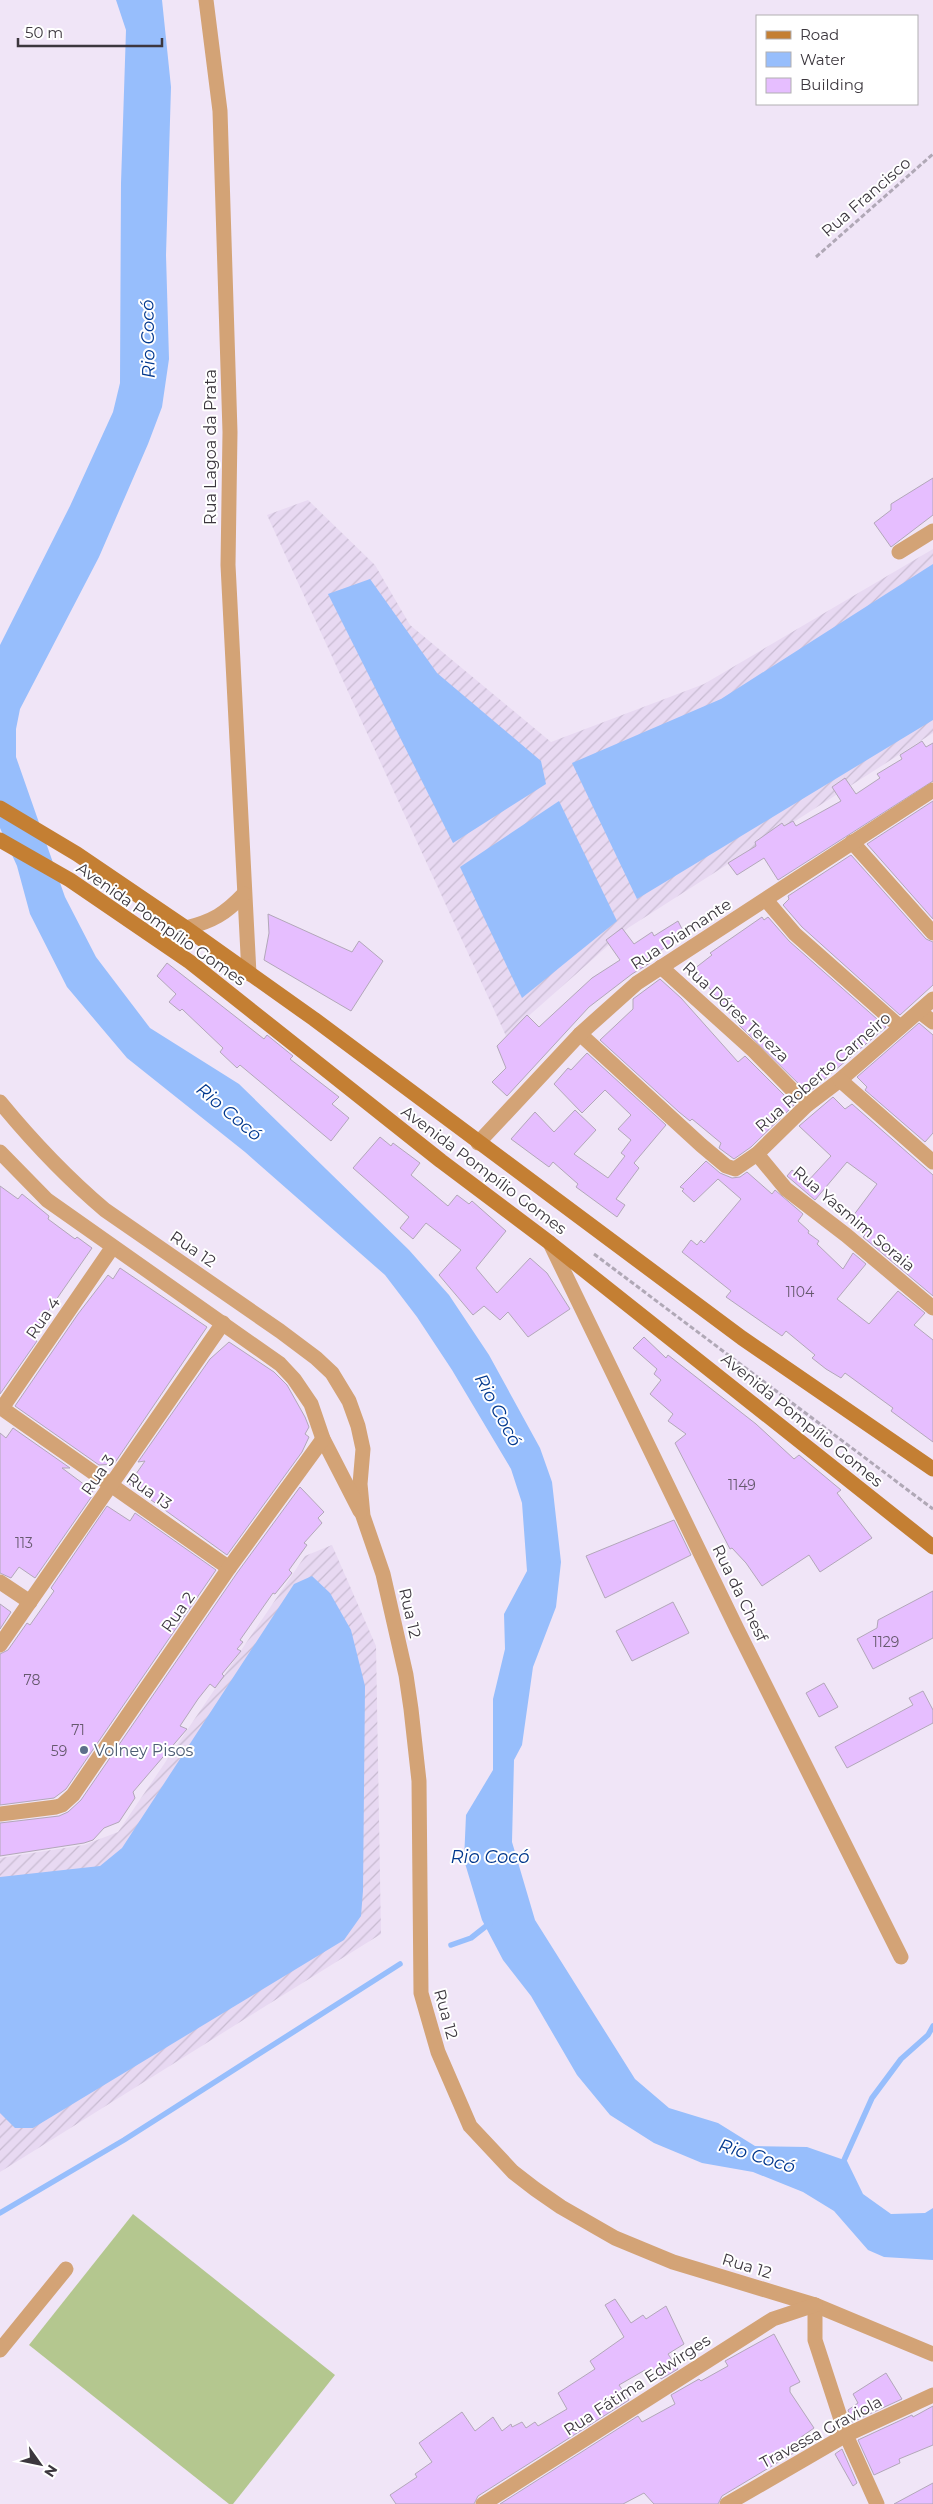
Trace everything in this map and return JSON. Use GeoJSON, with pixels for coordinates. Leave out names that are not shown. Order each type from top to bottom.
{"type":"FeatureCollection","features":[{"type":"Feature","properties":{"kind":"main road","name":"Avenida Pompílio Gomes"},"geometry":{"type":"LineString","coordinates":[[0,808],[77,854],[186,928],[314,1019],[742,1338],[933,1469]]}},
{"type":"Feature","properties":{"kind":"main road","name":"Avenida Pompílio Gomes"},"geometry":{"type":"LineString","coordinates":[[0,840],[70,880],[190,962],[442,1161],[550,1243],[933,1547]]}},
{"type":"Feature","properties":{"kind":"street","name":"Rua Lagoa da Prata"},"geometry":{"type":"LineString","coordinates":[[206,0],[220,111],[230,432],[228,565],[249,974]]}},
{"type":"Feature","properties":{"kind":"street"},"geometry":{"type":"LineString","coordinates":[[899,552],[933,531]]}},
{"type":"Feature","properties":{"kind":"street","name":"Rua Diamante"},"geometry":{"type":"LineString","coordinates":[[478,1143],[580,1034],[637,983],[933,790]]}},
{"type":"Feature","properties":{"kind":"street"},"geometry":{"type":"LineString","coordinates":[[852,842],[933,933]]}},
{"type":"Feature","properties":{"kind":"street"},"geometry":{"type":"LineString","coordinates":[[186,928],[216,918],[228,911],[244,894]]}},
{"type":"Feature","properties":{"kind":"street"},"geometry":{"type":"LineString","coordinates":[[766,900],[795,934],[900,1027]]}},
{"type":"Feature","properties":{"kind":"street","name":"Rua Dóres Tereza"},"geometry":{"type":"LineString","coordinates":[[661,967],[754,1051],[807,1105]]}},
{"type":"Feature","properties":{"kind":"street","name":"Rua Roberto Carneiro"},"geometry":{"type":"LineString","coordinates":[[580,1034],[701,1145],[726,1166],[735,1168],[757,1154],[807,1105],[840,1080],[900,1027],[920,1012],[933,998]]}},
{"type":"Feature","properties":{"kind":"street"},"geometry":{"type":"LineString","coordinates":[[920,1012],[933,1022]]}},
{"type":"Feature","properties":{"kind":"street"},"geometry":{"type":"LineString","coordinates":[[840,1080],[933,1162]]}},
{"type":"Feature","properties":{"kind":"street","name":"Rua 12"},"geometry":{"type":"LineString","coordinates":[[0,1102],[49,1159],[105,1210],[280,1330],[332,1373],[349,1400],[358,1426],[363,1449],[360,1484],[363,1516]]}},
{"type":"Feature","properties":{"kind":"street","name":"Rua Yasmim Soraia"},"geometry":{"type":"LineString","coordinates":[[757,1154],[786,1189],[933,1308]]}},
{"type":"Feature","properties":{"kind":"street","name":"Rua 12"},"geometry":{"type":"LineString","coordinates":[[1,1155],[47,1200],[112,1248],[280,1364],[294,1379],[311,1404],[323,1439],[363,1516],[383,1574],[406,1675],[419,1781],[421,1994],[438,2052],[470,2126],[513,2172],[528,2184],[561,2208],[615,2238],[673,2262],[814,2305],[933,2354]]}},
{"type":"Feature","properties":{"kind":"street","name":"Rua da Chesf"},"geometry":{"type":"LineString","coordinates":[[550,1243],[733,1620],[902,1957]]}},
{"type":"Feature","properties":{"kind":"street","name":"Rua 4"},"geometry":{"type":"LineString","coordinates":[[1,1408],[112,1248]]}},
{"type":"Feature","properties":{"kind":"street","name":"Rua 3"},"geometry":{"type":"LineString","coordinates":[[0,1644],[112,1486],[222,1323]]}},
{"type":"Feature","properties":{"kind":"street","name":"Rua 13"},"geometry":{"type":"LineString","coordinates":[[1,1408],[229,1568]]}},
{"type":"Feature","properties":{"kind":"street","name":"Rua 2"},"geometry":{"type":"LineString","coordinates":[[0,1814],[62,1805],[72,1795],[229,1568],[323,1439]]}},
{"type":"Feature","properties":{"kind":"street"},"geometry":{"type":"LineString","coordinates":[[0,1582],[30,1602]]}},
{"type":"Feature","properties":{"kind":"street"},"geometry":{"type":"LineString","coordinates":[[0,2350],[66,2268]]}},
{"type":"Feature","properties":{"kind":"street"},"geometry":{"type":"LineString","coordinates":[[814,2305],[815,2340],[846,2435],[877,2504]]}},
{"type":"Feature","properties":{"kind":"street","name":"Rua Fátima Edwirges"},"geometry":{"type":"LineString","coordinates":[[484,2504],[772,2319],[814,2305]]}},
{"type":"Feature","properties":{"kind":"street","name":"Travessa Graviola"},"geometry":{"type":"LineString","coordinates":[[726,2504],[846,2435],[933,2396]]}},
{"type":"Feature","properties":{"kind":"path","name":"Rua Francisco"},"geometry":{"type":"LineString","coordinates":[[816,257],[933,154]]}},
{"type":"Feature","properties":{"kind":"path"},"geometry":{"type":"LineString","coordinates":[[715,1373],[742,1338]]}},
{"type":"Feature","properties":{"kind":"shaded area"},"geometry":{"type":"Polygon","coordinates":[[[308,500],[375,565],[410,625],[551,742],[704,684],[933,549],[933,733],[628,928],[506,1036],[267,515],[308,500]]]}},
{"type":"Feature","properties":{"kind":"shaded area"},"geometry":{"type":"Polygon","coordinates":[[[332,1545],[376,1646],[381,1934],[0,2172],[0,1858],[84,1845],[118,1832],[305,1556],[332,1545]]]}},
{"type":"Feature","properties":{"kind":"green space"},"geometry":{"type":"Polygon","coordinates":[[[133,2214],[335,2375],[233,2504],[229,2504],[29,2345],[133,2214]]]}},
{"type":"Feature","properties":{"kind":"water","name":"Rio Cocó"},"geometry":{"type":"Polygon","coordinates":[[[116,0],[162,0],[171,87],[166,255],[169,359],[162,407],[148,444],[99,557],[20,709],[16,729],[16,757],[65,897],[96,957],[150,1028],[239,1084],[409,1250],[449,1295],[489,1355],[540,1448],[552,1482],[561,1562],[556,1607],[533,1667],[522,1745],[514,1760],[512,1842],[535,1920],[635,2079],[669,2108],[718,2123],[755,2146],[807,2147],[847,2161],[863,2194],[891,2214],[925,2213],[933,2208],[933,2260],[884,2257],[868,2250],[834,2211],[803,2192],[753,2172],[702,2163],[654,2143],[610,2115],[577,2075],[531,1996],[503,1960],[482,1920],[464,1860],[466,1815],[493,1770],[493,1699],[505,1649],[504,1614],[527,1571],[522,1503],[511,1469],[452,1370],[417,1317],[385,1275],[245,1152],[127,1058],[67,987],[30,914],[17,866],[0,828],[0,645],[70,506],[113,412],[120,383],[121,183],[126,30],[116,0]]]}},
{"type":"Feature","properties":{"kind":"water"},"geometry":{"type":"Polygon","coordinates":[[[933,564],[933,720],[637,899],[572,763],[721,699],[933,564]]]}},
{"type":"Feature","properties":{"kind":"water"},"geometry":{"type":"Polygon","coordinates":[[[370,579],[437,673],[541,761],[546,784],[453,843],[328,594],[370,579]]]}},
{"type":"Feature","properties":{"kind":"water"},"geometry":{"type":"Polygon","coordinates":[[[559,801],[617,921],[522,998],[460,867],[559,801]]]}},
{"type":"Feature","properties":{"kind":"water"},"geometry":{"type":"Polygon","coordinates":[[[312,1576],[330,1593],[351,1630],[365,1686],[363,1891],[361,1916],[344,1940],[33,2128],[15,2128],[0,2113],[0,1877],[100,1866],[122,1848],[294,1584],[312,1576]]]}},
{"type":"Feature","properties":{"kind":"building"},"geometry":{"type":"Polygon","coordinates":[[[933,478],[933,515],[891,547],[874,523],[891,510],[891,504],[933,478]]]}},
{"type":"Feature","properties":{"kind":"building"},"geometry":{"type":"Polygon","coordinates":[[[922,741],[926,747],[933,743],[933,781],[778,880],[764,858],[737,875],[728,863],[756,846],[755,842],[782,823],[784,826],[793,821],[796,826],[841,801],[832,787],[845,778],[856,794],[880,778],[877,774],[902,759],[900,755],[922,741]]]}},
{"type":"Feature","properties":{"kind":"building"},"geometry":{"type":"Polygon","coordinates":[[[933,801],[933,919],[867,844],[933,801]]]}},
{"type":"Feature","properties":{"kind":"building"},"geometry":{"type":"Polygon","coordinates":[[[851,855],[926,939],[933,942],[933,985],[900,1015],[802,927],[783,905],[789,899],[788,896],[851,855]]]}},
{"type":"Feature","properties":{"kind":"building"},"geometry":{"type":"Polygon","coordinates":[[[268,914],[352,952],[359,941],[383,961],[351,1011],[264,960],[269,933],[268,914]]]}},
{"type":"Feature","properties":{"kind":"building"},"geometry":{"type":"Polygon","coordinates":[[[762,917],[764,920],[768,917],[789,941],[886,1027],[808,1093],[739,1025],[694,969],[712,955],[710,953],[762,917]]]}},
{"type":"Feature","properties":{"kind":"building"},"geometry":{"type":"Polygon","coordinates":[[[678,921],[685,935],[647,959],[650,963],[632,974],[589,1007],[507,1096],[492,1082],[506,1068],[497,1046],[527,1015],[539,1027],[592,978],[620,960],[606,940],[622,928],[634,944],[652,932],[654,936],[678,921]]]}},
{"type":"Feature","properties":{"kind":"building"},"geometry":{"type":"Polygon","coordinates":[[[167,963],[264,1039],[267,1035],[293,1056],[290,1059],[339,1097],[332,1104],[349,1118],[331,1141],[240,1065],[237,1068],[220,1052],[223,1048],[182,1009],[180,1011],[169,1002],[176,994],[157,976],[167,963]]]}},
{"type":"Feature","properties":{"kind":"building"},"geometry":{"type":"Polygon","coordinates":[[[660,979],[681,998],[738,1062],[745,1056],[794,1105],[751,1147],[734,1159],[719,1148],[721,1143],[692,1119],[690,1121],[679,1112],[600,1040],[633,1009],[633,999],[660,979]]]}},
{"type":"Feature","properties":{"kind":"building"},"geometry":{"type":"Polygon","coordinates":[[[919,1023],[933,1035],[933,1133],[925,1142],[865,1090],[867,1087],[857,1077],[919,1023]]]}},
{"type":"Feature","properties":{"kind":"building"},"geometry":{"type":"Polygon","coordinates":[[[587,1053],[666,1125],[634,1163],[639,1168],[616,1199],[625,1205],[617,1217],[576,1187],[578,1184],[553,1162],[549,1167],[511,1139],[535,1112],[554,1132],[575,1110],[596,1130],[574,1154],[608,1178],[625,1156],[621,1153],[631,1140],[618,1129],[631,1115],[605,1090],[582,1113],[554,1084],[568,1068],[571,1070],[587,1053]]]}},
{"type":"Feature","properties":{"kind":"building"},"geometry":{"type":"Polygon","coordinates":[[[833,1097],[845,1109],[852,1104],[933,1175],[933,1296],[863,1237],[865,1235],[850,1220],[877,1184],[847,1162],[815,1200],[787,1176],[792,1170],[807,1182],[831,1156],[799,1126],[833,1097]]]}},
{"type":"Feature","properties":{"kind":"building"},"geometry":{"type":"Polygon","coordinates":[[[380,1137],[391,1146],[393,1143],[420,1163],[411,1175],[448,1206],[457,1195],[469,1204],[472,1201],[506,1231],[476,1268],[497,1293],[530,1258],[547,1273],[570,1309],[528,1337],[508,1312],[500,1320],[484,1306],[473,1315],[439,1275],[461,1250],[426,1223],[413,1239],[400,1228],[409,1217],[353,1168],[380,1137]]]}},
{"type":"Feature","properties":{"kind":"building"},"geometry":{"type":"Polygon","coordinates":[[[706,1161],[720,1173],[732,1178],[740,1177],[747,1172],[772,1194],[775,1190],[803,1214],[798,1221],[809,1231],[808,1233],[819,1241],[817,1244],[843,1269],[853,1253],[866,1264],[837,1299],[869,1324],[898,1291],[925,1313],[914,1325],[933,1340],[933,1442],[891,1411],[893,1408],[845,1373],[841,1378],[826,1369],[812,1358],[815,1355],[786,1331],[782,1336],[726,1297],[731,1291],[682,1252],[691,1240],[697,1245],[701,1240],[704,1243],[741,1199],[718,1179],[694,1202],[682,1191],[684,1189],[680,1187],[706,1161]]]}},
{"type":"Feature","properties":{"kind":"building"},"geometry":{"type":"Polygon","coordinates":[[[0,1186],[18,1199],[22,1194],[49,1216],[48,1219],[75,1239],[77,1237],[92,1248],[31,1336],[37,1341],[0,1394],[0,1186]]]}},
{"type":"Feature","properties":{"kind":"building"},"geometry":{"type":"Polygon","coordinates":[[[120,1268],[207,1327],[114,1464],[99,1465],[15,1406],[78,1314],[108,1275],[113,1279],[120,1268]]]}},
{"type":"Feature","properties":{"kind":"building"},"geometry":{"type":"Polygon","coordinates":[[[644,1337],[666,1358],[668,1355],[756,1424],[794,1459],[799,1455],[841,1490],[837,1493],[872,1538],[820,1572],[809,1555],[762,1586],[746,1563],[732,1548],[730,1549],[675,1443],[686,1434],[668,1421],[673,1414],[650,1394],[661,1380],[654,1374],[657,1369],[633,1348],[644,1337]]]}},
{"type":"Feature","properties":{"kind":"building"},"geometry":{"type":"Polygon","coordinates":[[[229,1342],[274,1372],[287,1385],[305,1417],[309,1427],[305,1434],[309,1437],[302,1452],[227,1555],[129,1484],[145,1461],[138,1462],[210,1359],[229,1342]]]}},
{"type":"Feature","properties":{"kind":"building"},"geometry":{"type":"Polygon","coordinates":[[[13,1428],[70,1468],[62,1468],[93,1491],[90,1495],[92,1496],[35,1578],[19,1567],[11,1578],[0,1573],[0,1433],[6,1438],[13,1428]]]}},
{"type":"Feature","properties":{"kind":"building"},"geometry":{"type":"Polygon","coordinates":[[[300,1487],[324,1512],[318,1518],[322,1523],[304,1543],[307,1545],[289,1570],[292,1573],[275,1594],[273,1593],[240,1640],[243,1642],[237,1649],[241,1651],[222,1674],[224,1676],[215,1688],[210,1684],[180,1726],[187,1729],[133,1792],[135,1798],[119,1822],[104,1828],[93,1840],[84,1843],[0,1856],[0,1823],[59,1816],[68,1812],[81,1800],[237,1573],[300,1487]]]}},
{"type":"Feature","properties":{"kind":"building"},"geometry":{"type":"Polygon","coordinates":[[[107,1506],[130,1521],[135,1513],[216,1570],[66,1789],[54,1798],[0,1805],[0,1654],[8,1650],[27,1623],[30,1625],[54,1591],[51,1588],[107,1506]]]}},
{"type":"Feature","properties":{"kind":"building"},"geometry":{"type":"Polygon","coordinates":[[[674,1520],[691,1555],[605,1598],[586,1556],[674,1520]]]}},
{"type":"Feature","properties":{"kind":"building"},"geometry":{"type":"Polygon","coordinates":[[[933,1591],[933,1638],[873,1669],[857,1639],[877,1628],[878,1620],[933,1591]]]}},
{"type":"Feature","properties":{"kind":"building"},"geometry":{"type":"Polygon","coordinates":[[[673,1602],[689,1633],[632,1661],[616,1631],[673,1602]]]}},
{"type":"Feature","properties":{"kind":"building"},"geometry":{"type":"Polygon","coordinates":[[[0,1604],[11,1612],[0,1629],[0,1604]]]}},
{"type":"Feature","properties":{"kind":"building"},"geometry":{"type":"Polygon","coordinates":[[[824,1683],[838,1707],[819,1717],[806,1693],[824,1683]]]}},
{"type":"Feature","properties":{"kind":"building"},"geometry":{"type":"Polygon","coordinates":[[[923,1691],[933,1710],[933,1723],[847,1768],[835,1747],[913,1705],[909,1698],[923,1691]]]}},
{"type":"Feature","properties":{"kind":"building"},"geometry":{"type":"Polygon","coordinates":[[[615,2299],[631,2323],[643,2315],[646,2319],[666,2306],[684,2344],[668,2354],[678,2369],[661,2379],[660,2376],[652,2381],[645,2370],[619,2385],[629,2400],[478,2496],[474,2504],[396,2504],[390,2495],[417,2477],[415,2474],[432,2462],[419,2443],[462,2412],[475,2431],[493,2417],[502,2431],[511,2424],[512,2427],[522,2422],[526,2428],[535,2422],[538,2426],[567,2409],[558,2393],[595,2369],[590,2361],[624,2337],[605,2305],[615,2299]]]}},
{"type":"Feature","properties":{"kind":"building"},"geometry":{"type":"Polygon","coordinates":[[[774,2334],[800,2382],[790,2387],[790,2392],[814,2428],[797,2440],[802,2448],[722,2496],[718,2504],[654,2504],[644,2493],[623,2504],[500,2504],[638,2416],[642,2422],[675,2404],[671,2395],[699,2379],[701,2381],[728,2366],[725,2361],[774,2334]]]}},
{"type":"Feature","properties":{"kind":"building"},"geometry":{"type":"Polygon","coordinates":[[[886,2373],[902,2399],[852,2422],[848,2410],[858,2403],[853,2394],[886,2373]]]}},
{"type":"Feature","properties":{"kind":"building"},"geometry":{"type":"Polygon","coordinates":[[[933,2406],[933,2445],[899,2459],[900,2463],[874,2475],[858,2440],[912,2415],[913,2417],[933,2406]]]}},
{"type":"Feature","properties":{"kind":"building"},"geometry":{"type":"Polygon","coordinates":[[[842,2449],[857,2483],[853,2486],[835,2454],[842,2449]]]}},
{"type":"Feature","properties":{"kind":"building"},"geometry":{"type":"Polygon","coordinates":[[[933,2483],[933,2504],[894,2504],[933,2483]]]}},
{"type":"Feature","properties":{"kind":"waterway"},"geometry":{"type":"LineString","coordinates":[[451,1945],[471,1938],[490,1923]]}},
{"type":"Feature","properties":{"kind":"waterway"},"geometry":{"type":"LineString","coordinates":[[0,2213],[124,2140],[400,1964]]}},
{"type":"Feature","properties":{"kind":"waterway"},"geometry":{"type":"LineString","coordinates":[[841,2167],[872,2098],[901,2059],[928,2035],[933,2026]]}},
{"type":"Feature","properties":{"kind":"place","name":"Volney Pisos"},"geometry":{"type":"Point","coordinates":[84,1750]}}]}
